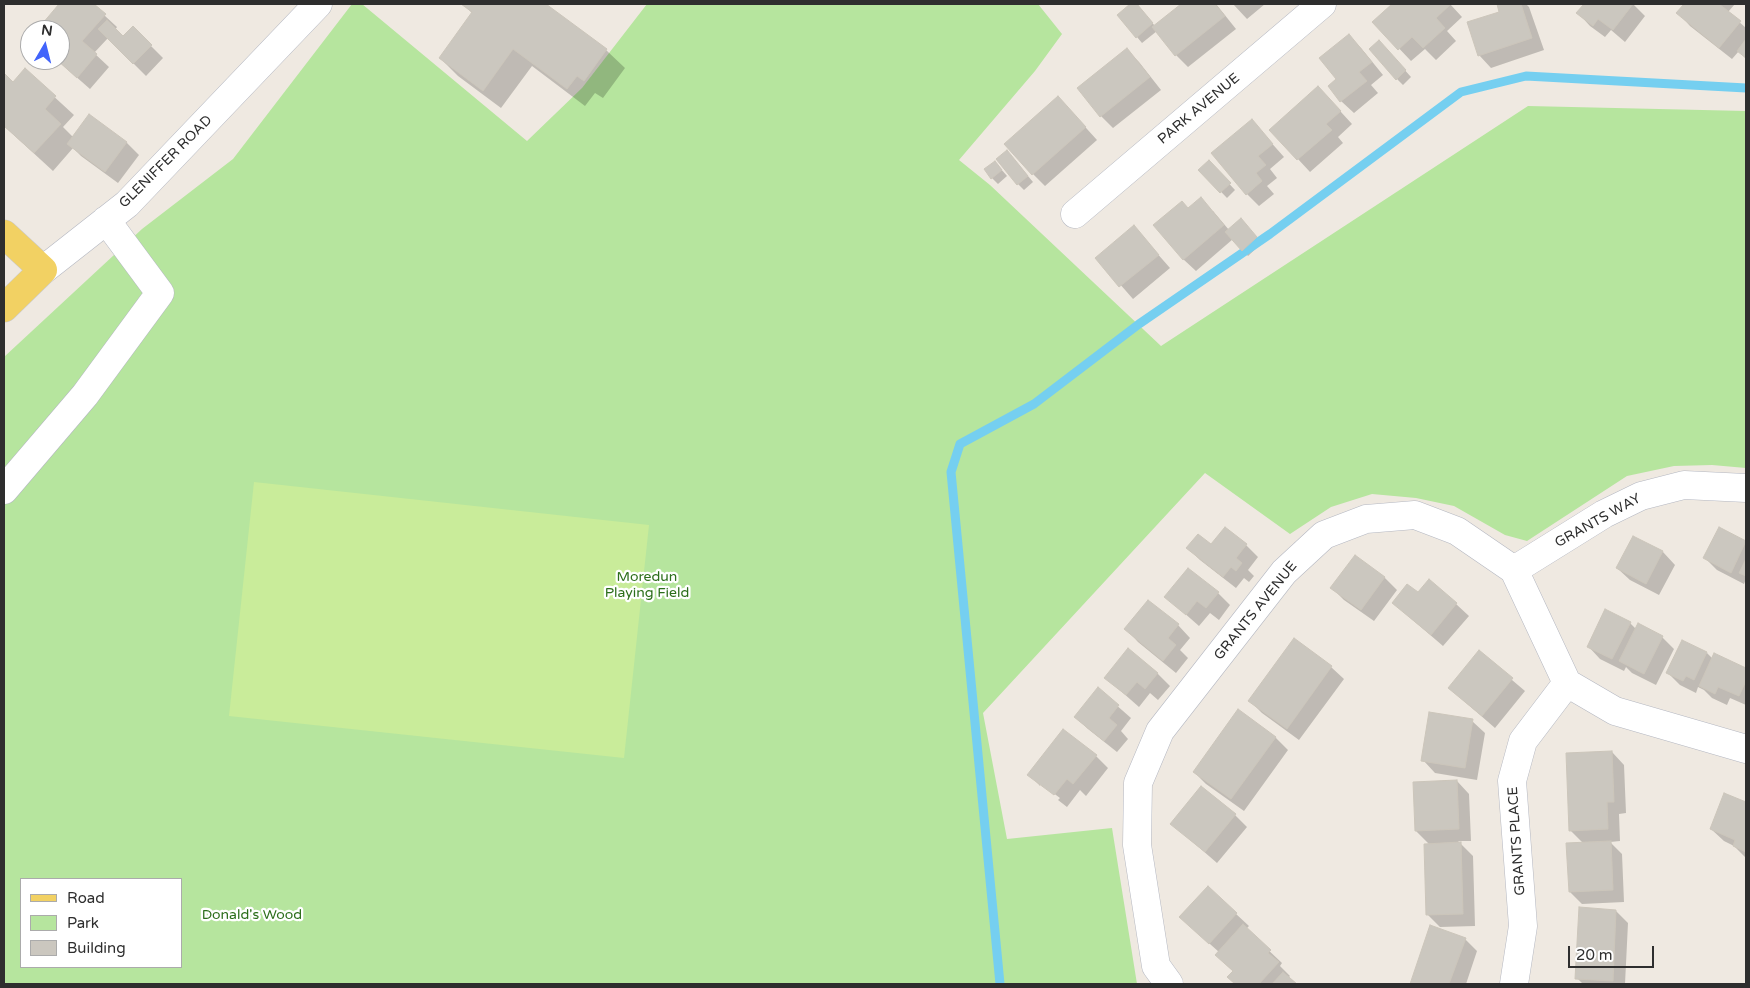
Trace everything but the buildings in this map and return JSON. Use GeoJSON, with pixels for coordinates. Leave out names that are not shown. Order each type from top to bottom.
{"type":"FeatureCollection","features":[{"type":"Feature","properties":{"kind":"main road"},"geometry":{"type":"LineString","coordinates":[[4,234],[43,270]]}},
{"type":"Feature","properties":{"kind":"main road","name":"GLENIFFER ROAD"},"geometry":{"type":"LineString","coordinates":[[4,308],[43,270]]}},
{"type":"Feature","properties":{"kind":"street","name":"GLENIFFER ROAD"},"geometry":{"type":"LineString","coordinates":[[43,270],[127,204],[318,4]]}},
{"type":"Feature","properties":{"kind":"street","name":"PARK AVENUE"},"geometry":{"type":"LineString","coordinates":[[1075,214],[1322,4]]}},
{"type":"Feature","properties":{"kind":"street"},"geometry":{"type":"LineString","coordinates":[[4,490],[85,395],[160,293],[106,220]]}},
{"type":"Feature","properties":{"kind":"street","name":"GRANTS WAY"},"geometry":{"type":"LineString","coordinates":[[1514,570],[1604,514],[1641,496],[1684,485],[1746,488]]}},
{"type":"Feature","properties":{"kind":"street","name":"GRANTS AVENUE"},"geometry":{"type":"LineString","coordinates":[[1168,984],[1156,966],[1136,844],[1138,783],[1160,731],[1284,572],[1324,535],[1366,519],[1415,515],[1457,531],[1514,570]]}},
{"type":"Feature","properties":{"kind":"street"},"geometry":{"type":"LineString","coordinates":[[1514,570],[1567,683],[1615,711],[1746,749]]}},
{"type":"Feature","properties":{"kind":"street","name":"GRANTS PLACE"},"geometry":{"type":"LineString","coordinates":[[1514,984],[1523,926],[1512,781],[1523,741],[1567,683]]}},
{"type":"Feature","properties":{"kind":"green space"},"geometry":{"type":"Polygon","coordinates":[[[352,4],[362,4],[527,141],[582,88],[647,4],[1038,4],[1062,34],[1035,71],[959,160],[990,185],[1161,346],[1528,106],[1746,111],[1746,468],[1712,465],[1674,466],[1627,476],[1527,541],[1505,535],[1454,506],[1416,498],[1372,494],[1331,507],[1290,534],[1205,473],[983,713],[1007,839],[1112,828],[1137,984],[4,984],[4,357],[142,229],[233,159],[352,4]]]}},
{"type":"Feature","properties":{"kind":"green space"},"geometry":{"type":"Polygon","coordinates":[[[254,482],[649,525],[624,758],[229,716],[254,482]]]}},
{"type":"Feature","properties":{"kind":"waterway"},"geometry":{"type":"LineString","coordinates":[[1000,984],[951,472],[960,444],[1034,404],[1139,324],[1270,234],[1461,92],[1526,76],[1746,88]]}},
{"type":"Feature","properties":{"kind":"park label","name":"Moredun Playing Field"},"geometry":{"type":"Point","coordinates":[647,586]}},
{"type":"Feature","properties":{"kind":"park label","name":"Donald's Wood"},"geometry":{"type":"Point","coordinates":[252,915]}}]}
